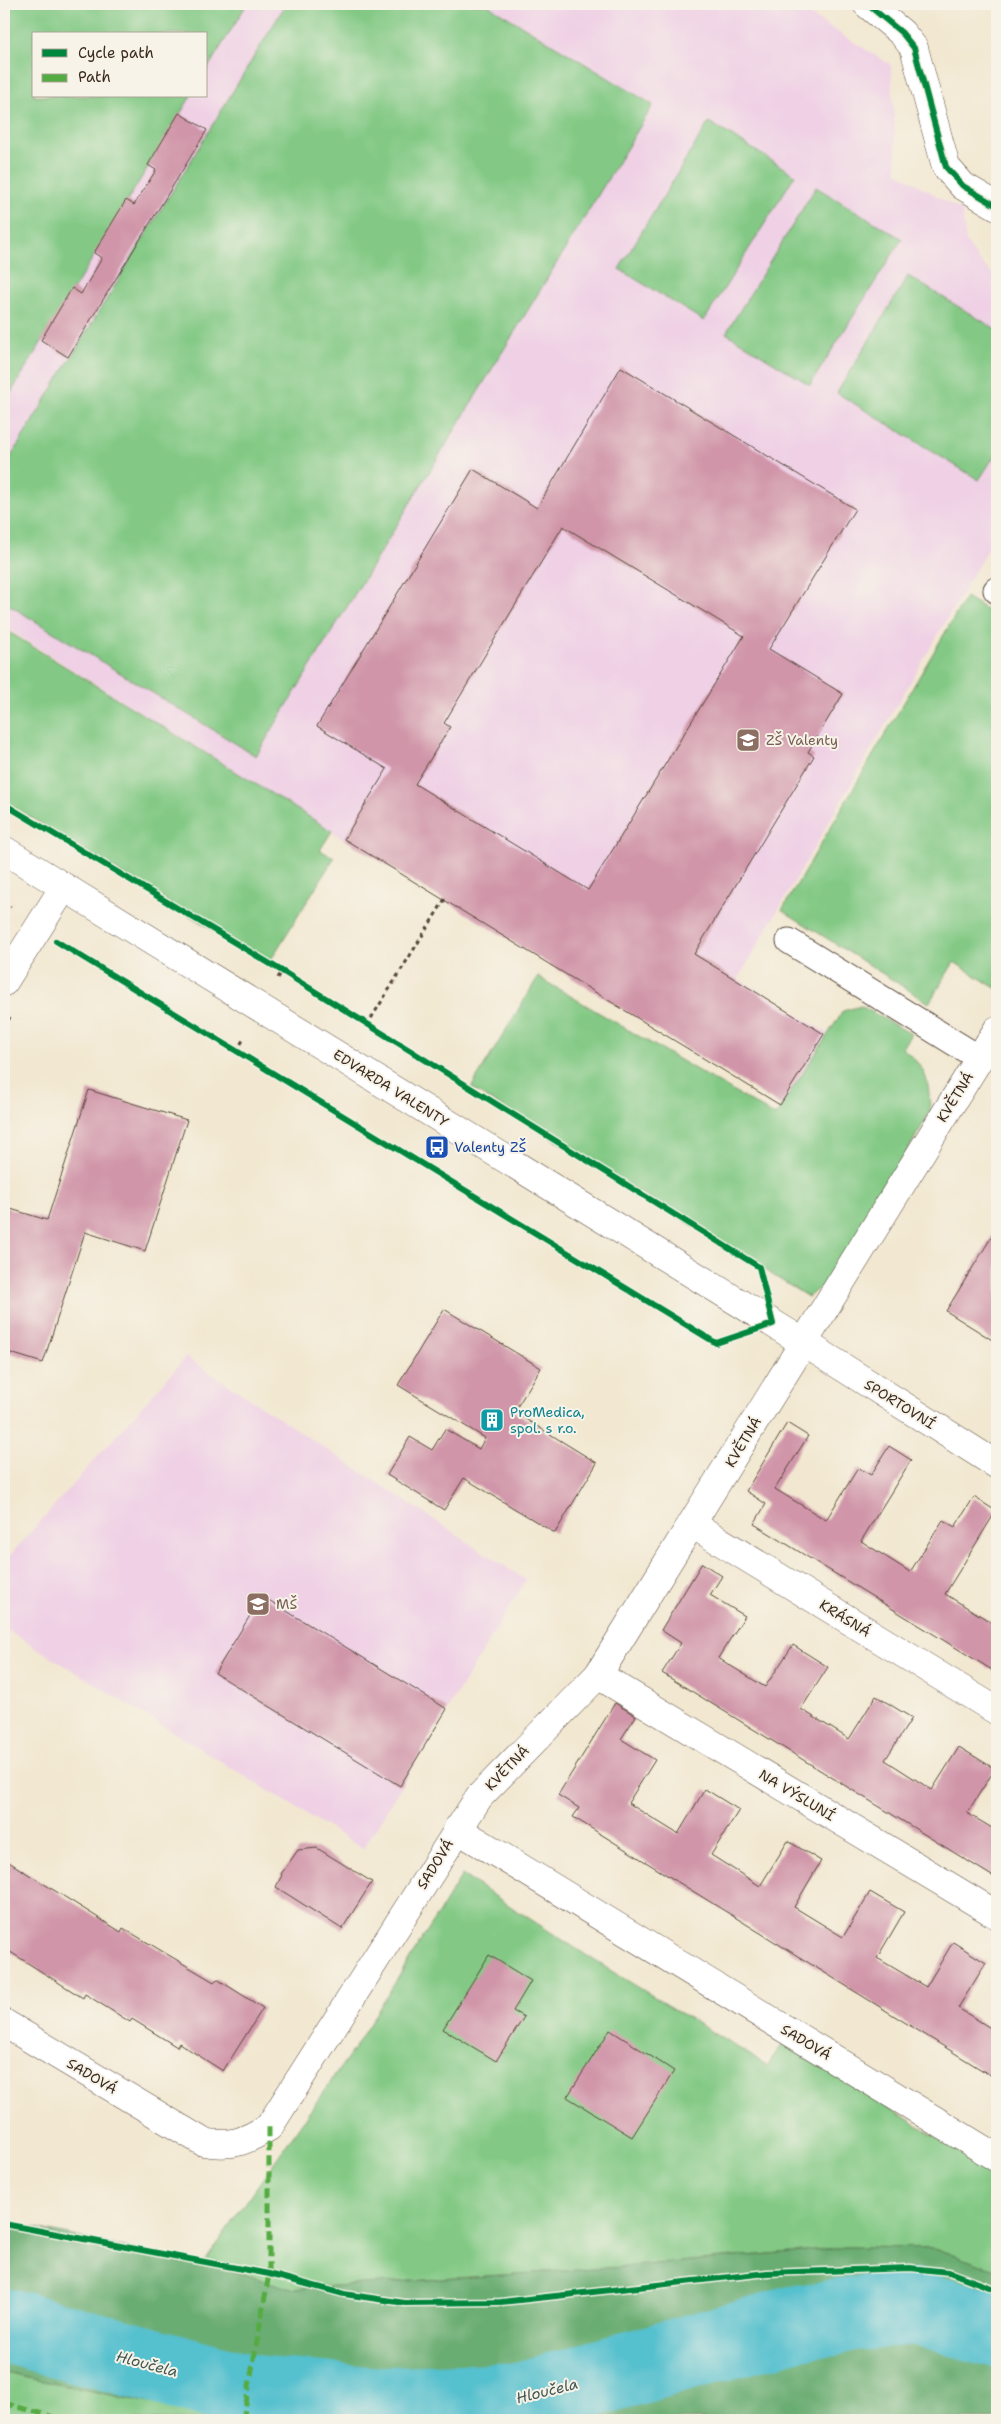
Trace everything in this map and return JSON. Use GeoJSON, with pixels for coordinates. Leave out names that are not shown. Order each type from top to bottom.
{"type":"FeatureCollection","features":[{"type":"Feature","properties":{"kind":"street"},"geometry":{"type":"LineString","coordinates":[[867,4],[902,33],[914,48],[946,167],[963,186],[997,206]]}},
{"type":"Feature","properties":{"kind":"street","name":"EDVARDA VALENTY"},"geometry":{"type":"LineString","coordinates":[[4,850],[803,1342]]}},
{"type":"Feature","properties":{"kind":"street"},"geometry":{"type":"LineString","coordinates":[[4,982],[64,887]]}},
{"type":"Feature","properties":{"kind":"street","name":"KVĚTNÁ"},"geometry":{"type":"LineString","coordinates":[[457,1829],[480,1797],[598,1675],[997,1030]]}},
{"type":"Feature","properties":{"kind":"street","name":"SPORTOVNÍ"},"geometry":{"type":"LineString","coordinates":[[803,1342],[997,1465]]}},
{"type":"Feature","properties":{"kind":"street","name":"KRÁSNÁ"},"geometry":{"type":"LineString","coordinates":[[692,1524],[997,1711]]}},
{"type":"Feature","properties":{"kind":"street","name":"NA VÝSLUNÍ"},"geometry":{"type":"LineString","coordinates":[[598,1675],[997,1916]]}},
{"type":"Feature","properties":{"kind":"street","name":"SADOVÁ"},"geometry":{"type":"LineString","coordinates":[[4,2023],[203,2142],[224,2145],[245,2140],[269,2127],[457,1829],[997,2158]]}},
{"type":"Feature","properties":{"kind":"lane"},"geometry":{"type":"LineString","coordinates":[[789,941],[979,1058]]}},
{"type":"Feature","properties":{"kind":"path"},"geometry":{"type":"LineString","coordinates":[[368,1025],[445,899]]}},
{"type":"Feature","properties":{"kind":"path"},"geometry":{"type":"LineString","coordinates":[[274,966],[290,976]]}},
{"type":"Feature","properties":{"kind":"path"},"geometry":{"type":"LineString","coordinates":[[360,1020],[376,1030]]}},
{"type":"Feature","properties":{"kind":"path"},"geometry":{"type":"LineString","coordinates":[[229,1046],[245,1056]]}},
{"type":"Feature","properties":{"kind":"shaded area"},"geometry":{"type":"Polygon","coordinates":[[[4,4],[792,4],[891,65],[897,172],[962,211],[966,241],[979,261],[997,278],[997,533],[738,979],[827,1033],[782,1106],[344,839],[4,627],[4,4]]]}},
{"type":"Feature","properties":{"kind":"shaded area","name":"MŠ"},"geometry":{"type":"Polygon","coordinates":[[[186,1357],[526,1580],[363,1849],[4,1628],[4,1562],[186,1357]]]}},
{"type":"Feature","properties":{"kind":"green space"},"geometry":{"type":"Polygon","coordinates":[[[4,4],[247,4],[208,68],[208,32],[32,32],[32,98],[190,98],[4,404],[4,4]]]}},
{"type":"Feature","properties":{"kind":"green space"},"geometry":{"type":"Polygon","coordinates":[[[286,4],[486,4],[653,105],[256,756],[4,602],[4,468],[286,4]]]}},
{"type":"Feature","properties":{"kind":"green space"},"geometry":{"type":"Polygon","coordinates":[[[709,122],[795,175],[704,321],[619,269],[709,122]]]}},
{"type":"Feature","properties":{"kind":"green space"},"geometry":{"type":"Polygon","coordinates":[[[816,187],[902,239],[810,385],[726,333],[816,187]]]}},
{"type":"Feature","properties":{"kind":"green space"},"geometry":{"type":"Polygon","coordinates":[[[908,276],[997,330],[997,452],[979,480],[837,393],[908,276]]]}},
{"type":"Feature","properties":{"kind":"green space"},"geometry":{"type":"Polygon","coordinates":[[[966,597],[997,616],[997,989],[954,962],[929,1003],[782,910],[966,597]]]}},
{"type":"Feature","properties":{"kind":"green space"},"geometry":{"type":"Polygon","coordinates":[[[4,629],[332,831],[320,850],[334,858],[268,964],[4,801],[4,629]]]}},
{"type":"Feature","properties":{"kind":"green space"},"geometry":{"type":"Polygon","coordinates":[[[538,977],[775,1116],[843,1011],[861,1006],[911,1034],[902,1048],[922,1069],[928,1084],[930,1112],[836,1274],[808,1297],[471,1088],[538,977]]]}},
{"type":"Feature","properties":{"kind":"green space"},"geometry":{"type":"Polygon","coordinates":[[[462,1875],[600,1964],[768,2066],[783,2043],[997,2174],[997,2271],[935,2248],[847,2247],[624,2267],[291,2289],[204,2262],[355,2047],[462,1875]]]}},
{"type":"Feature","properties":{"kind":"green space"},"geometry":{"type":"Polygon","coordinates":[[[4,2221],[191,2262],[204,2262],[291,2289],[624,2267],[847,2247],[935,2248],[997,2271],[997,2420],[234,2420],[4,2373],[4,2221]]]}},
{"type":"Feature","properties":{"kind":"green space"},"geometry":{"type":"Polygon","coordinates":[[[4,2373],[233,2420],[4,2420],[4,2373]]]}},
{"type":"Feature","properties":{"kind":"building"},"geometry":{"type":"Polygon","coordinates":[[[179,113],[207,130],[68,357],[41,340],[72,288],[81,294],[102,258],[94,253],[126,200],[134,205],[156,170],[148,165],[179,113]]]}},
{"type":"Feature","properties":{"kind":"building","name":"ZŠ Valenty"},"geometry":{"type":"Polygon","coordinates":[[[621,367],[855,509],[769,649],[843,694],[808,752],[814,756],[694,954],[824,1034],[780,1105],[344,839],[387,769],[317,726],[473,469],[537,508],[621,367]],[[563,526],[444,723],[450,727],[415,784],[588,890],[744,636],[563,526]]]}},
{"type":"Feature","properties":{"kind":"building"},"geometry":{"type":"Polygon","coordinates":[[[89,1090],[187,1120],[145,1251],[85,1232],[43,1363],[4,1351],[4,1207],[47,1220],[89,1090]]]}},
{"type":"Feature","properties":{"kind":"building"},"geometry":{"type":"Polygon","coordinates":[[[997,1228],[997,1343],[946,1311],[997,1228]]]}},
{"type":"Feature","properties":{"kind":"building","name":"ProMedica, spol. s r.o."},"geometry":{"type":"Polygon","coordinates":[[[444,1309],[541,1368],[514,1412],[597,1463],[555,1533],[464,1478],[444,1510],[387,1475],[410,1437],[432,1450],[445,1429],[479,1449],[485,1438],[398,1385],[444,1309]]]}},
{"type":"Feature","properties":{"kind":"building"},"geometry":{"type":"Polygon","coordinates":[[[787,1423],[808,1436],[775,1489],[826,1520],[858,1468],[871,1475],[889,1446],[911,1460],[861,1541],[910,1572],[943,1520],[955,1527],[974,1497],[996,1511],[945,1594],[994,1624],[997,1619],[997,1673],[754,1524],[766,1504],[746,1491],[787,1423]]]}},
{"type":"Feature","properties":{"kind":"building"},"geometry":{"type":"Polygon","coordinates":[[[702,1563],[722,1576],[710,1595],[745,1616],[718,1658],[765,1687],[793,1645],[828,1667],[801,1709],[849,1739],[876,1696],[912,1718],[885,1760],[932,1790],[959,1747],[995,1769],[967,1813],[997,1831],[997,1879],[662,1673],[681,1643],[661,1630],[702,1563]]]}},
{"type":"Feature","properties":{"kind":"building"},"geometry":{"type":"Polygon","coordinates":[[[262,1596],[447,1709],[400,1786],[215,1673],[262,1596]]]}},
{"type":"Feature","properties":{"kind":"building"},"geometry":{"type":"Polygon","coordinates":[[[615,1703],[636,1716],[621,1739],[655,1760],[628,1803],[678,1834],[705,1789],[739,1810],[711,1855],[760,1886],[788,1841],[821,1861],[794,1907],[843,1937],[870,1892],[904,1912],[877,1958],[926,1987],[953,1942],[986,1963],[958,2008],[997,2032],[997,2063],[990,2075],[573,1817],[579,1808],[558,1795],[615,1703]]]}},
{"type":"Feature","properties":{"kind":"building"},"geometry":{"type":"Polygon","coordinates":[[[317,1848],[372,1882],[342,1929],[276,1887],[281,1874],[298,1850],[317,1848]]]}},
{"type":"Feature","properties":{"kind":"building"},"geometry":{"type":"Polygon","coordinates":[[[4,1859],[121,1932],[123,1928],[214,1982],[217,1979],[263,2008],[223,2071],[179,2043],[177,2047],[132,2019],[130,2022],[85,1994],[83,1998],[4,1948],[4,1859]]]}},
{"type":"Feature","properties":{"kind":"building"},"geometry":{"type":"Polygon","coordinates":[[[489,1955],[531,1981],[513,2011],[524,2017],[496,2061],[443,2029],[489,1955]]]}},
{"type":"Feature","properties":{"kind":"building"},"geometry":{"type":"Polygon","coordinates":[[[610,2030],[674,2071],[632,2137],[567,2097],[610,2030]]]}},
{"type":"Feature","properties":{"kind":"waterway","name":"Hloučela"},"geometry":{"type":"LineString","coordinates":[[4,2325],[259,2394],[375,2404],[518,2400],[795,2323],[914,2307],[997,2330]]}},
{"type":"Feature","properties":{"kind":"marked path"},"geometry":{"type":"LineString","coordinates":[[243,2420],[269,2274],[269,2127]]}},
{"type":"Feature","properties":{"kind":"marked path"},"geometry":{"type":"LineString","coordinates":[[4,2403],[64,2420]]}},
{"type":"Feature","properties":{"kind":"cycle path"},"geometry":{"type":"LineString","coordinates":[[867,4],[902,33],[914,48],[946,167],[963,186],[997,206]]}},
{"type":"Feature","properties":{"kind":"cycle path"},"geometry":{"type":"LineString","coordinates":[[4,804],[282,971],[759,1267],[773,1324],[716,1343],[56,941]]}},
{"type":"Feature","properties":{"kind":"cycle path"},"geometry":{"type":"LineString","coordinates":[[4,2224],[269,2274],[344,2294],[405,2303],[501,2302],[767,2273],[910,2268],[949,2272],[997,2290]]}},
{"type":"Feature","properties":{"kind":"place","name":"ZŠ Valenty"},"geometry":{"type":"Point","coordinates":[748,740]}},
{"type":"Feature","properties":{"kind":"place","name":"Valenty ZŠ"},"geometry":{"type":"Point","coordinates":[437,1147]}},
{"type":"Feature","properties":{"kind":"place","name":"ProMedica, spol. s r.o."},"geometry":{"type":"Point","coordinates":[492,1420]}},
{"type":"Feature","properties":{"kind":"place","name":"MŠ"},"geometry":{"type":"Point","coordinates":[258,1604]}}]}
